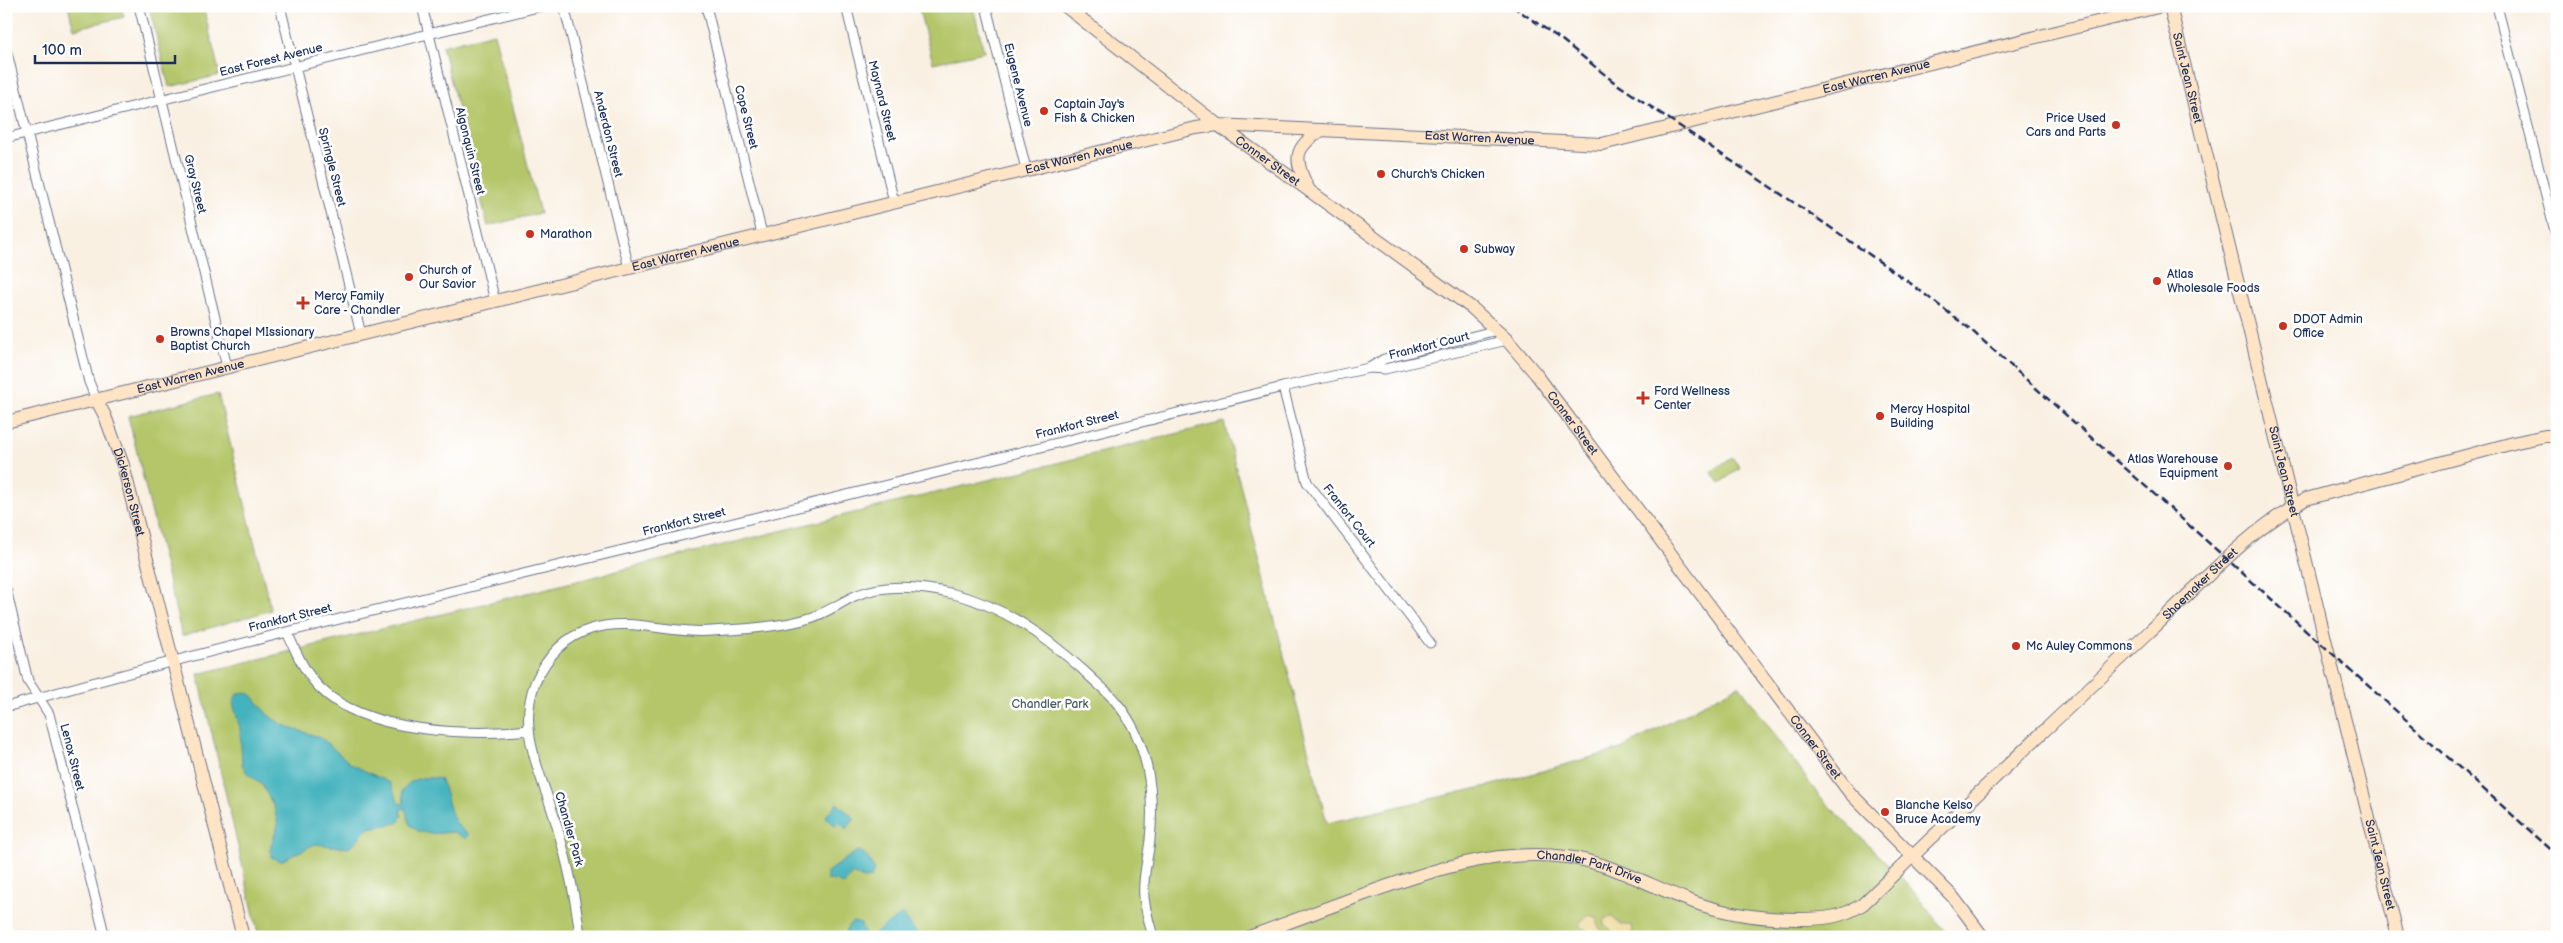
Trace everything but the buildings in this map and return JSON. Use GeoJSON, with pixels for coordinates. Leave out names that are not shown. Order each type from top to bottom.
{"type":"FeatureCollection","features":[{"type":"Feature","properties":{"kind":"main road","name":"Conner Street"},"geometry":{"type":"LineString","coordinates":[[1065,6],[1218,125],[1472,308],[1507,340],[1536,374],[1830,768],[1850,793],[1954,897],[1983,937]]}},
{"type":"Feature","properties":{"kind":"main road","name":"East Warren Avenue"},"geometry":{"type":"LineString","coordinates":[[6,422],[1196,128],[1218,125],[1602,144],[2162,6]]}},
{"type":"Feature","properties":{"kind":"main road","name":"Saint Jean Street"},"geometry":{"type":"LineString","coordinates":[[2170,6],[2398,937]]}},
{"type":"Feature","properties":{"kind":"main road"},"geometry":{"type":"LineString","coordinates":[[1311,192],[1300,172],[1298,152],[1306,140],[1322,130]]}},
{"type":"Feature","properties":{"kind":"main road","name":"Dickerson Street"},"geometry":{"type":"LineString","coordinates":[[96,399],[105,416],[123,465],[242,937]]}},
{"type":"Feature","properties":{"kind":"main road","name":"Shoemaker Street"},"geometry":{"type":"LineString","coordinates":[[1913,855],[2228,558],[2271,520],[2306,499],[2516,442],[2544,436],[2557,436]]}},
{"type":"Feature","properties":{"kind":"main road","name":"Chandler Park Drive"},"geometry":{"type":"LineString","coordinates":[[1248,937],[1454,864],[1491,857],[1528,855],[1566,857],[1600,864],[1690,901],[1737,914],[1784,919],[1837,918],[1863,904],[1913,855]]}},
{"type":"Feature","properties":{"kind":"street","name":"Gray Street"},"geometry":{"type":"LineString","coordinates":[[138,6],[227,367]]}},
{"type":"Feature","properties":{"kind":"street","name":"Springle Street"},"geometry":{"type":"LineString","coordinates":[[280,6],[361,334]]}},
{"type":"Feature","properties":{"kind":"street","name":"Algonquin Street"},"geometry":{"type":"LineString","coordinates":[[422,6],[495,301]]}},
{"type":"Feature","properties":{"kind":"street","name":"East Forest Avenue"},"geometry":{"type":"LineString","coordinates":[[6,138],[542,6]]}},
{"type":"Feature","properties":{"kind":"street","name":"Anderdon Street"},"geometry":{"type":"LineString","coordinates":[[564,6],[629,268]]}},
{"type":"Feature","properties":{"kind":"street","name":"Cope Street"},"geometry":{"type":"LineString","coordinates":[[706,6],[762,234]]}},
{"type":"Feature","properties":{"kind":"street","name":"Maynard Street"},"geometry":{"type":"LineString","coordinates":[[846,6],[894,202]]}},
{"type":"Feature","properties":{"kind":"street","name":"Eugene Avenue"},"geometry":{"type":"LineString","coordinates":[[986,6],[1026,169]]}},
{"type":"Feature","properties":{"kind":"street"},"geometry":{"type":"LineString","coordinates":[[2497,6],[2557,239]]}},
{"type":"Feature","properties":{"kind":"street","name":"Dickerson Street"},"geometry":{"type":"LineString","coordinates":[[6,49],[90,382],[96,399]]}},
{"type":"Feature","properties":{"kind":"street","name":"Frankfort Court"},"geometry":{"type":"LineString","coordinates":[[1369,368],[1384,359],[1497,330]]}},
{"type":"Feature","properties":{"kind":"street","name":"Frankfort Court"},"geometry":{"type":"LineString","coordinates":[[1369,368],[1385,369],[1507,340]]}},
{"type":"Feature","properties":{"kind":"street","name":"Frankfort Street"},"geometry":{"type":"LineString","coordinates":[[6,707],[173,660],[1284,386],[1369,368]]}},
{"type":"Feature","properties":{"kind":"street","name":"Franfort Court"},"geometry":{"type":"LineString","coordinates":[[1284,386],[1307,482],[1430,643]]}},
{"type":"Feature","properties":{"kind":"street","name":"Chandler Park"},"geometry":{"type":"LineString","coordinates":[[580,937],[563,848],[548,796],[539,778],[528,730],[529,702],[544,665],[563,644],[589,629],[620,624],[669,630],[709,632],[790,622],[814,617],[866,592],[889,588],[933,590],[976,601],[1021,621],[1056,646],[1116,702],[1134,729],[1144,752],[1151,796],[1152,820],[1143,882],[1144,900],[1153,937]]}},
{"type":"Feature","properties":{"kind":"street","name":"Lenox Street"},"geometry":{"type":"LineString","coordinates":[[6,589],[28,682],[49,714],[105,937]]}},
{"type":"Feature","properties":{"kind":"street"},"geometry":{"type":"LineString","coordinates":[[287,632],[310,677],[329,696],[352,709],[396,723],[440,731],[484,733],[528,730]]}},
{"type":"Feature","properties":{"kind":"green space"},"geometry":{"type":"Polygon","coordinates":[[[68,6],[121,6],[124,17],[74,29],[68,6]]]}},
{"type":"Feature","properties":{"kind":"green space"},"geometry":{"type":"Polygon","coordinates":[[[149,6],[203,6],[220,75],[169,87],[149,6]]]}},
{"type":"Feature","properties":{"kind":"green space"},"geometry":{"type":"Polygon","coordinates":[[[918,6],[973,6],[984,52],[933,63],[918,6]]]}},
{"type":"Feature","properties":{"kind":"green space"},"geometry":{"type":"Polygon","coordinates":[[[494,33],[540,213],[488,226],[442,46],[494,33]]]}},
{"type":"Feature","properties":{"kind":"green space"},"geometry":{"type":"Polygon","coordinates":[[[218,394],[271,610],[182,636],[128,416],[218,394]]]}},
{"type":"Feature","properties":{"kind":"green space","name":"Chandler Park"},"geometry":{"type":"Polygon","coordinates":[[[1224,422],[1327,823],[1496,784],[1621,749],[1739,685],[1819,796],[1906,882],[1949,937],[259,937],[198,674],[1224,422]]]}},
{"type":"Feature","properties":{"kind":"green space"},"geometry":{"type":"Polygon","coordinates":[[[1732,457],[1740,468],[1720,483],[1711,472],[1732,457]]]}},
{"type":"Feature","properties":{"kind":"sand"},"geometry":{"type":"Polygon","coordinates":[[[1589,915],[1597,918],[1597,924],[1601,931],[1599,936],[1579,926],[1580,922],[1589,915]]]}},
{"type":"Feature","properties":{"kind":"sand"},"geometry":{"type":"Polygon","coordinates":[[[1612,917],[1621,925],[1632,925],[1633,932],[1624,937],[1614,937],[1612,931],[1603,923],[1606,918],[1612,917]]]}},
{"type":"Feature","properties":{"kind":"water"},"geometry":{"type":"Polygon","coordinates":[[[245,692],[252,695],[268,715],[281,724],[321,738],[351,764],[390,783],[399,804],[404,803],[402,791],[414,780],[424,778],[440,779],[452,816],[461,829],[469,835],[466,839],[454,832],[430,834],[418,831],[410,825],[405,808],[400,810],[402,815],[398,823],[369,828],[349,848],[315,844],[281,861],[271,857],[271,845],[278,825],[274,807],[262,784],[247,773],[242,764],[240,728],[233,703],[237,694],[245,692]]]}},
{"type":"Feature","properties":{"kind":"water"},"geometry":{"type":"Polygon","coordinates":[[[837,803],[855,819],[846,829],[839,822],[836,826],[825,817],[837,803]]]}},
{"type":"Feature","properties":{"kind":"water"},"geometry":{"type":"Polygon","coordinates":[[[857,851],[865,855],[874,869],[871,878],[863,879],[852,873],[844,885],[836,881],[827,880],[827,872],[857,851]]]}},
{"type":"Feature","properties":{"kind":"water"},"geometry":{"type":"Polygon","coordinates":[[[902,914],[920,937],[845,937],[848,926],[853,922],[861,924],[865,935],[871,936],[902,914]]]}},
{"type":"Feature","properties":{"kind":"railway"},"geometry":{"type":"LineString","coordinates":[[1512,6],[1562,40],[1614,82],[1824,223],[1906,280],[1970,329],[2557,855]]}},
{"type":"Feature","properties":{"kind":"place","name":"Captain Jay's Fish & Chicken"},"geometry":{"type":"Point","coordinates":[1044,111]}},
{"type":"Feature","properties":{"kind":"place","name":"Price Used Cars and Parts"},"geometry":{"type":"Point","coordinates":[2116,125]}},
{"type":"Feature","properties":{"kind":"place","name":"Church's Chicken"},"geometry":{"type":"Point","coordinates":[1381,174]}},
{"type":"Feature","properties":{"kind":"place","name":"Marathon"},"geometry":{"type":"Point","coordinates":[530,234]}},
{"type":"Feature","properties":{"kind":"place","name":"Subway"},"geometry":{"type":"Point","coordinates":[1464,249]}},
{"type":"Feature","properties":{"kind":"place","name":"Church of Our Savior"},"geometry":{"type":"Point","coordinates":[409,277]}},
{"type":"Feature","properties":{"kind":"place","name":"Atlas Wholesale Foods"},"geometry":{"type":"Point","coordinates":[2157,281]}},
{"type":"Feature","properties":{"kind":"place","name":"Mercy Family Care - Chandler"},"geometry":{"type":"Point","coordinates":[303,303]}},
{"type":"Feature","properties":{"kind":"place","name":"DDOT Admin Office"},"geometry":{"type":"Point","coordinates":[2283,326]}},
{"type":"Feature","properties":{"kind":"place","name":"Browns Chapel MIssionary Baptist Church"},"geometry":{"type":"Point","coordinates":[160,339]}},
{"type":"Feature","properties":{"kind":"place","name":"Ford Wellness Center"},"geometry":{"type":"Point","coordinates":[1643,398]}},
{"type":"Feature","properties":{"kind":"place","name":"Mercy Hospital Building"},"geometry":{"type":"Point","coordinates":[1880,416]}},
{"type":"Feature","properties":{"kind":"place","name":"Atlas Warehouse Equipment"},"geometry":{"type":"Point","coordinates":[2228,466]}},
{"type":"Feature","properties":{"kind":"place","name":"Mc Auley Commons"},"geometry":{"type":"Point","coordinates":[2016,646]}},
{"type":"Feature","properties":{"kind":"place","name":"Blanche Kelso Bruce Academy"},"geometry":{"type":"Point","coordinates":[1885,812]}}]}
